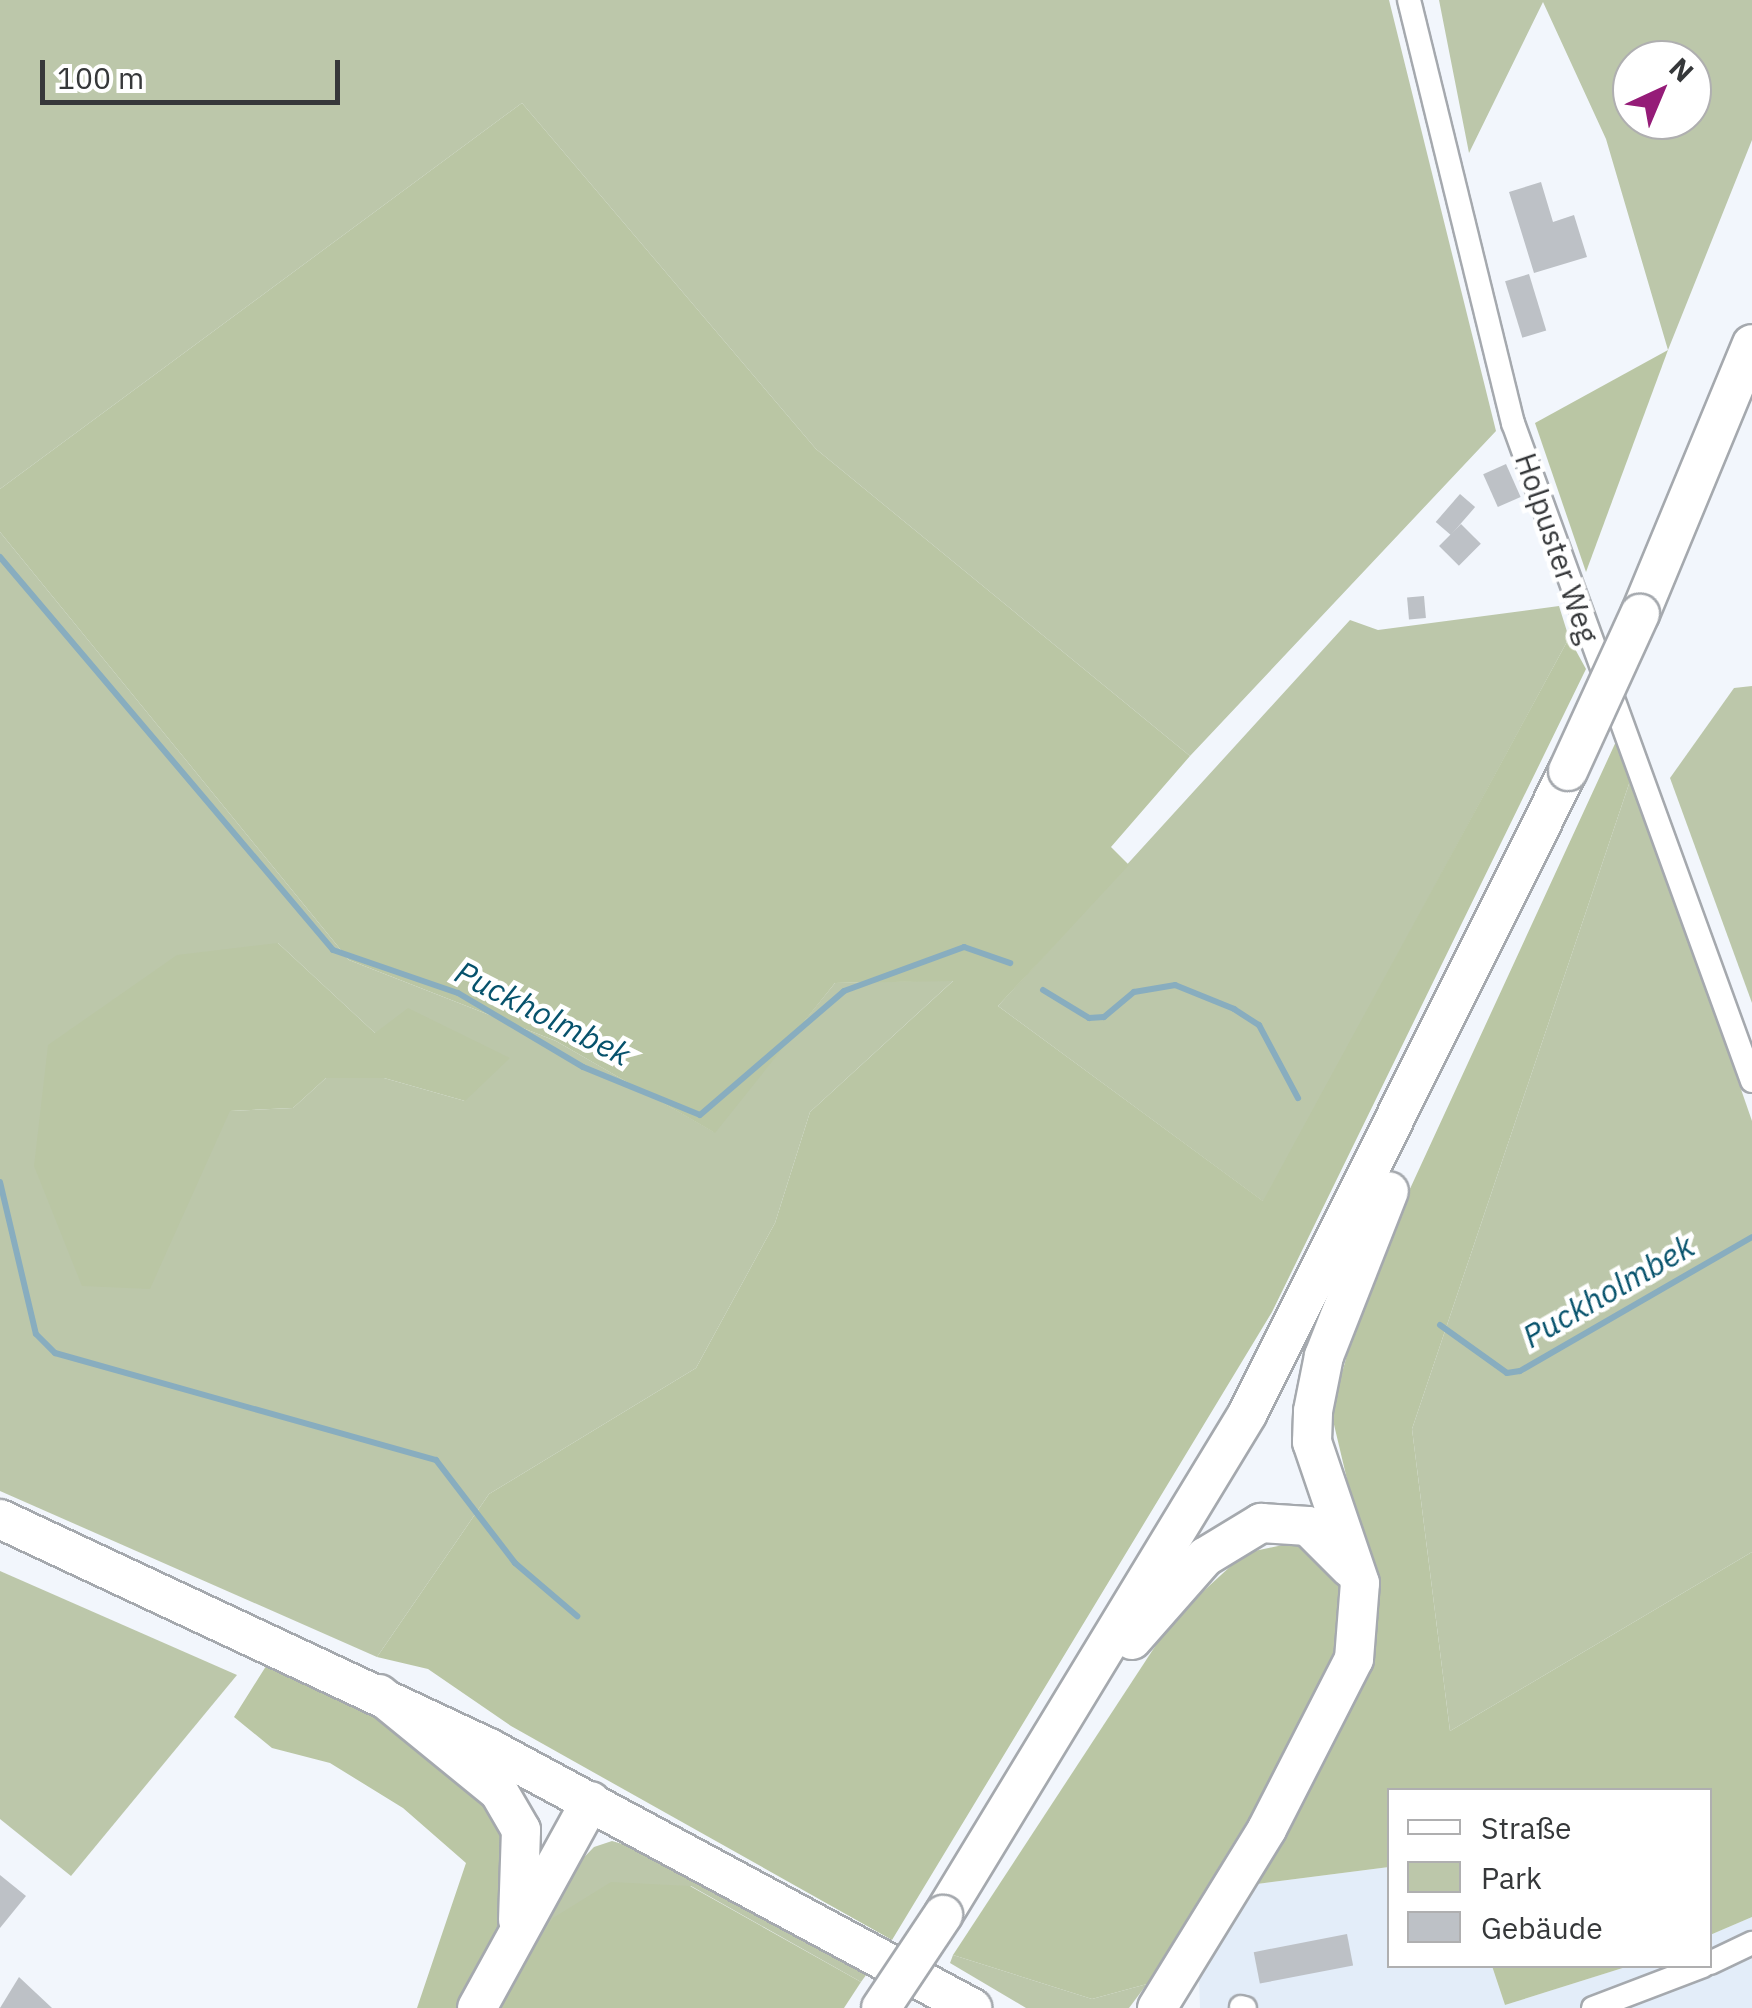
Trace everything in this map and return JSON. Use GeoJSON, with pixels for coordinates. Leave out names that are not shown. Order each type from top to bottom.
{"type":"FeatureCollection","features":[{"type":"Feature","properties":{"kind":"main road"},"geometry":{"type":"LineString","coordinates":[[882,2008],[1070,1710],[1248,1413],[1408,1106],[1568,771],[1640,614],[1752,344]]}},
{"type":"Feature","properties":{"kind":"main road"},"geometry":{"type":"LineString","coordinates":[[1157,2008],[1342,1694],[1362,1628],[1360,1582],[1312,1442],[1313,1411],[1347,1291],[1399,1166],[1408,1106]]}},
{"type":"Feature","properties":{"kind":"main road"},"geometry":{"type":"LineString","coordinates":[[0,1520],[379,1694],[591,1801],[972,2008]]}},
{"type":"Feature","properties":{"kind":"main road"},"geometry":{"type":"LineString","coordinates":[[1070,1710],[1205,1556],[1247,1530],[1283,1520],[1308,1526],[1331,1540],[1360,1582]]}},
{"type":"Feature","properties":{"kind":"main road"},"geometry":{"type":"LineString","coordinates":[[379,1694],[499,1792],[521,1830],[518,1920]]}},
{"type":"Feature","properties":{"kind":"main road"},"geometry":{"type":"LineString","coordinates":[[477,2008],[518,1920],[591,1801]]}},
{"type":"Feature","properties":{"kind":"main road"},"geometry":{"type":"LineString","coordinates":[[1176,2008],[1183,1967]]}},
{"type":"Feature","properties":{"kind":"street","name":"Holpuster Weg"},"geometry":{"type":"LineString","coordinates":[[1410,0],[1513,423],[1752,1082]]}},
{"type":"Feature","properties":{"kind":"street"},"geometry":{"type":"LineString","coordinates":[[1712,1961],[1752,1944]]}},
{"type":"Feature","properties":{"kind":"street"},"geometry":{"type":"LineString","coordinates":[[1593,2008],[1696,1968]]}},
{"type":"Feature","properties":{"kind":"shaded area"},"geometry":{"type":"Polygon","coordinates":[[[1387,1867],[1387,1968],[1493,1968],[1505,2005],[1623,1968],[1712,1968],[1712,1934],[1752,1917],[1752,2008],[1200,2008],[1199,1979],[1257,1884],[1387,1867]]]}},
{"type":"Feature","properties":{"kind":"green space"},"geometry":{"type":"Polygon","coordinates":[[[0,0],[1389,0],[1496,431],[1190,756],[816,449],[522,103],[0,489],[0,0]]]}},
{"type":"Feature","properties":{"kind":"green space"},"geometry":{"type":"Polygon","coordinates":[[[1439,0],[1752,0],[1752,140],[1668,350],[1606,139],[1543,2],[1469,153],[1439,0]]]}},
{"type":"Feature","properties":{"kind":"green space"},"geometry":{"type":"Polygon","coordinates":[[[522,103],[816,449],[1190,756],[1111,847],[1129,865],[998,1006],[1263,1201],[1569,638],[1586,669],[1272,1312],[892,1940],[511,1726],[428,1669],[377,1657],[489,1494],[696,1368],[775,1223],[810,1112],[953,981],[835,983],[715,1133],[556,1041],[349,960],[0,532],[0,489],[522,103]]]}},
{"type":"Feature","properties":{"kind":"green space"},"geometry":{"type":"Polygon","coordinates":[[[1668,350],[1586,572],[1535,423],[1668,350]]]}},
{"type":"Feature","properties":{"kind":"green space"},"geometry":{"type":"Polygon","coordinates":[[[0,532],[349,960],[556,1041],[714,1132],[835,983],[954,980],[810,1112],[775,1223],[696,1368],[489,1494],[377,1657],[0,1491],[0,532]],[[278,943],[230,1111],[293,1108],[326,1078],[384,1078],[465,1101],[375,1033],[278,943]]]}},
{"type":"Feature","properties":{"kind":"green space"},"geometry":{"type":"Polygon","coordinates":[[[1559,606],[1569,638],[1264,1202],[998,1006],[1350,620],[1378,630],[1559,606]]]}},
{"type":"Feature","properties":{"kind":"green space"},"geometry":{"type":"Polygon","coordinates":[[[1752,686],[1752,1003],[1670,778],[1734,688],[1752,686]]]}},
{"type":"Feature","properties":{"kind":"green space"},"geometry":{"type":"Polygon","coordinates":[[[1619,735],[1632,775],[1412,1429],[1450,1731],[1752,1552],[1752,1917],[1712,1934],[1712,1788],[1387,1788],[1387,1867],[1257,1884],[1356,1698],[1379,1614],[1331,1412],[1368,1280],[1619,735]]]}},
{"type":"Feature","properties":{"kind":"green space"},"geometry":{"type":"Polygon","coordinates":[[[1632,775],[1752,1121],[1752,1552],[1450,1731],[1412,1429],[1632,775]]]}},
{"type":"Feature","properties":{"kind":"green space"},"geometry":{"type":"Polygon","coordinates":[[[278,943],[375,1033],[408,1008],[510,1058],[465,1101],[384,1078],[326,1078],[293,1108],[230,1111],[150,1289],[82,1286],[34,1166],[48,1045],[177,955],[278,943]]]}},
{"type":"Feature","properties":{"kind":"green space"},"geometry":{"type":"Polygon","coordinates":[[[1306,1540],[1337,1565],[1347,1600],[1335,1678],[1147,1984],[1092,1999],[953,1955],[1173,1619],[1245,1553],[1306,1540]]]}},
{"type":"Feature","properties":{"kind":"green space"},"geometry":{"type":"Polygon","coordinates":[[[0,1571],[237,1675],[71,1876],[0,1819],[0,1571]]]}},
{"type":"Feature","properties":{"kind":"green space"},"geometry":{"type":"Polygon","coordinates":[[[268,1663],[392,1725],[484,1803],[507,1837],[501,1918],[464,2008],[417,2008],[466,1863],[403,1808],[330,1763],[272,1748],[234,1717],[268,1663]]]}},
{"type":"Feature","properties":{"kind":"green space"},"geometry":{"type":"Polygon","coordinates":[[[612,1841],[651,1852],[869,1971],[861,1982],[691,1886],[494,2008],[562,1880],[594,1847],[612,1841]]]}},
{"type":"Feature","properties":{"kind":"green space"},"geometry":{"type":"Polygon","coordinates":[[[611,1882],[690,1886],[861,1982],[844,2008],[494,2008],[553,1918],[611,1882]]]}},
{"type":"Feature","properties":{"kind":"green space"},"geometry":{"type":"Polygon","coordinates":[[[953,1955],[1092,1999],[1147,1984],[1129,2008],[1026,2008],[950,1963],[953,1955]]]}},
{"type":"Feature","properties":{"kind":"green space"},"geometry":{"type":"Polygon","coordinates":[[[1493,1968],[1623,1968],[1505,2005],[1493,1968]]]}},
{"type":"Feature","properties":{"kind":"building"},"geometry":{"type":"Polygon","coordinates":[[[1541,182],[1553,222],[1574,215],[1587,257],[1534,273],[1509,192],[1541,182]]]}},
{"type":"Feature","properties":{"kind":"building"},"geometry":{"type":"Polygon","coordinates":[[[1529,274],[1546,330],[1522,338],[1505,281],[1529,274]]]}},
{"type":"Feature","properties":{"kind":"building"},"geometry":{"type":"Polygon","coordinates":[[[1506,464],[1521,497],[1498,507],[1483,474],[1506,464]]]}},
{"type":"Feature","properties":{"kind":"building"},"geometry":{"type":"Polygon","coordinates":[[[1460,494],[1475,507],[1451,535],[1436,522],[1460,494]]]}},
{"type":"Feature","properties":{"kind":"building"},"geometry":{"type":"Polygon","coordinates":[[[1461,524],[1481,544],[1459,566],[1439,546],[1461,524]]]}},
{"type":"Feature","properties":{"kind":"building"},"geometry":{"type":"Polygon","coordinates":[[[1424,596],[1426,618],[1409,619],[1407,597],[1424,596]]]}},
{"type":"Feature","properties":{"kind":"building"},"geometry":{"type":"Polygon","coordinates":[[[0,1875],[26,1896],[0,1928],[0,1875]]]}},
{"type":"Feature","properties":{"kind":"building"},"geometry":{"type":"Polygon","coordinates":[[[1347,1934],[1353,1965],[1260,1984],[1254,1952],[1347,1934]]]}},
{"type":"Feature","properties":{"kind":"building"},"geometry":{"type":"Polygon","coordinates":[[[19,1977],[52,2008],[0,2008],[19,1977]]]}},
{"type":"Feature","properties":{"kind":"waterway","name":"Puckholmbek"},"geometry":{"type":"LineString","coordinates":[[0,557],[333,950],[458,993],[583,1067],[700,1115],[844,991],[964,947],[1010,963]]}},
{"type":"Feature","properties":{"kind":"waterway","name":"Puckholmbek"},"geometry":{"type":"LineString","coordinates":[[1043,990],[1089,1018],[1104,1017],[1134,992],[1175,985],[1234,1009],[1259,1025],[1298,1098]]}},
{"type":"Feature","properties":{"kind":"waterway","name":"Puckholmbek"},"geometry":{"type":"LineString","coordinates":[[0,1182],[36,1334],[55,1353],[436,1460],[515,1563],[577,1616]]}},
{"type":"Feature","properties":{"kind":"waterway","name":"Puckholmbek"},"geometry":{"type":"LineString","coordinates":[[1440,1325],[1507,1373],[1520,1371],[1752,1237]]}}]}
